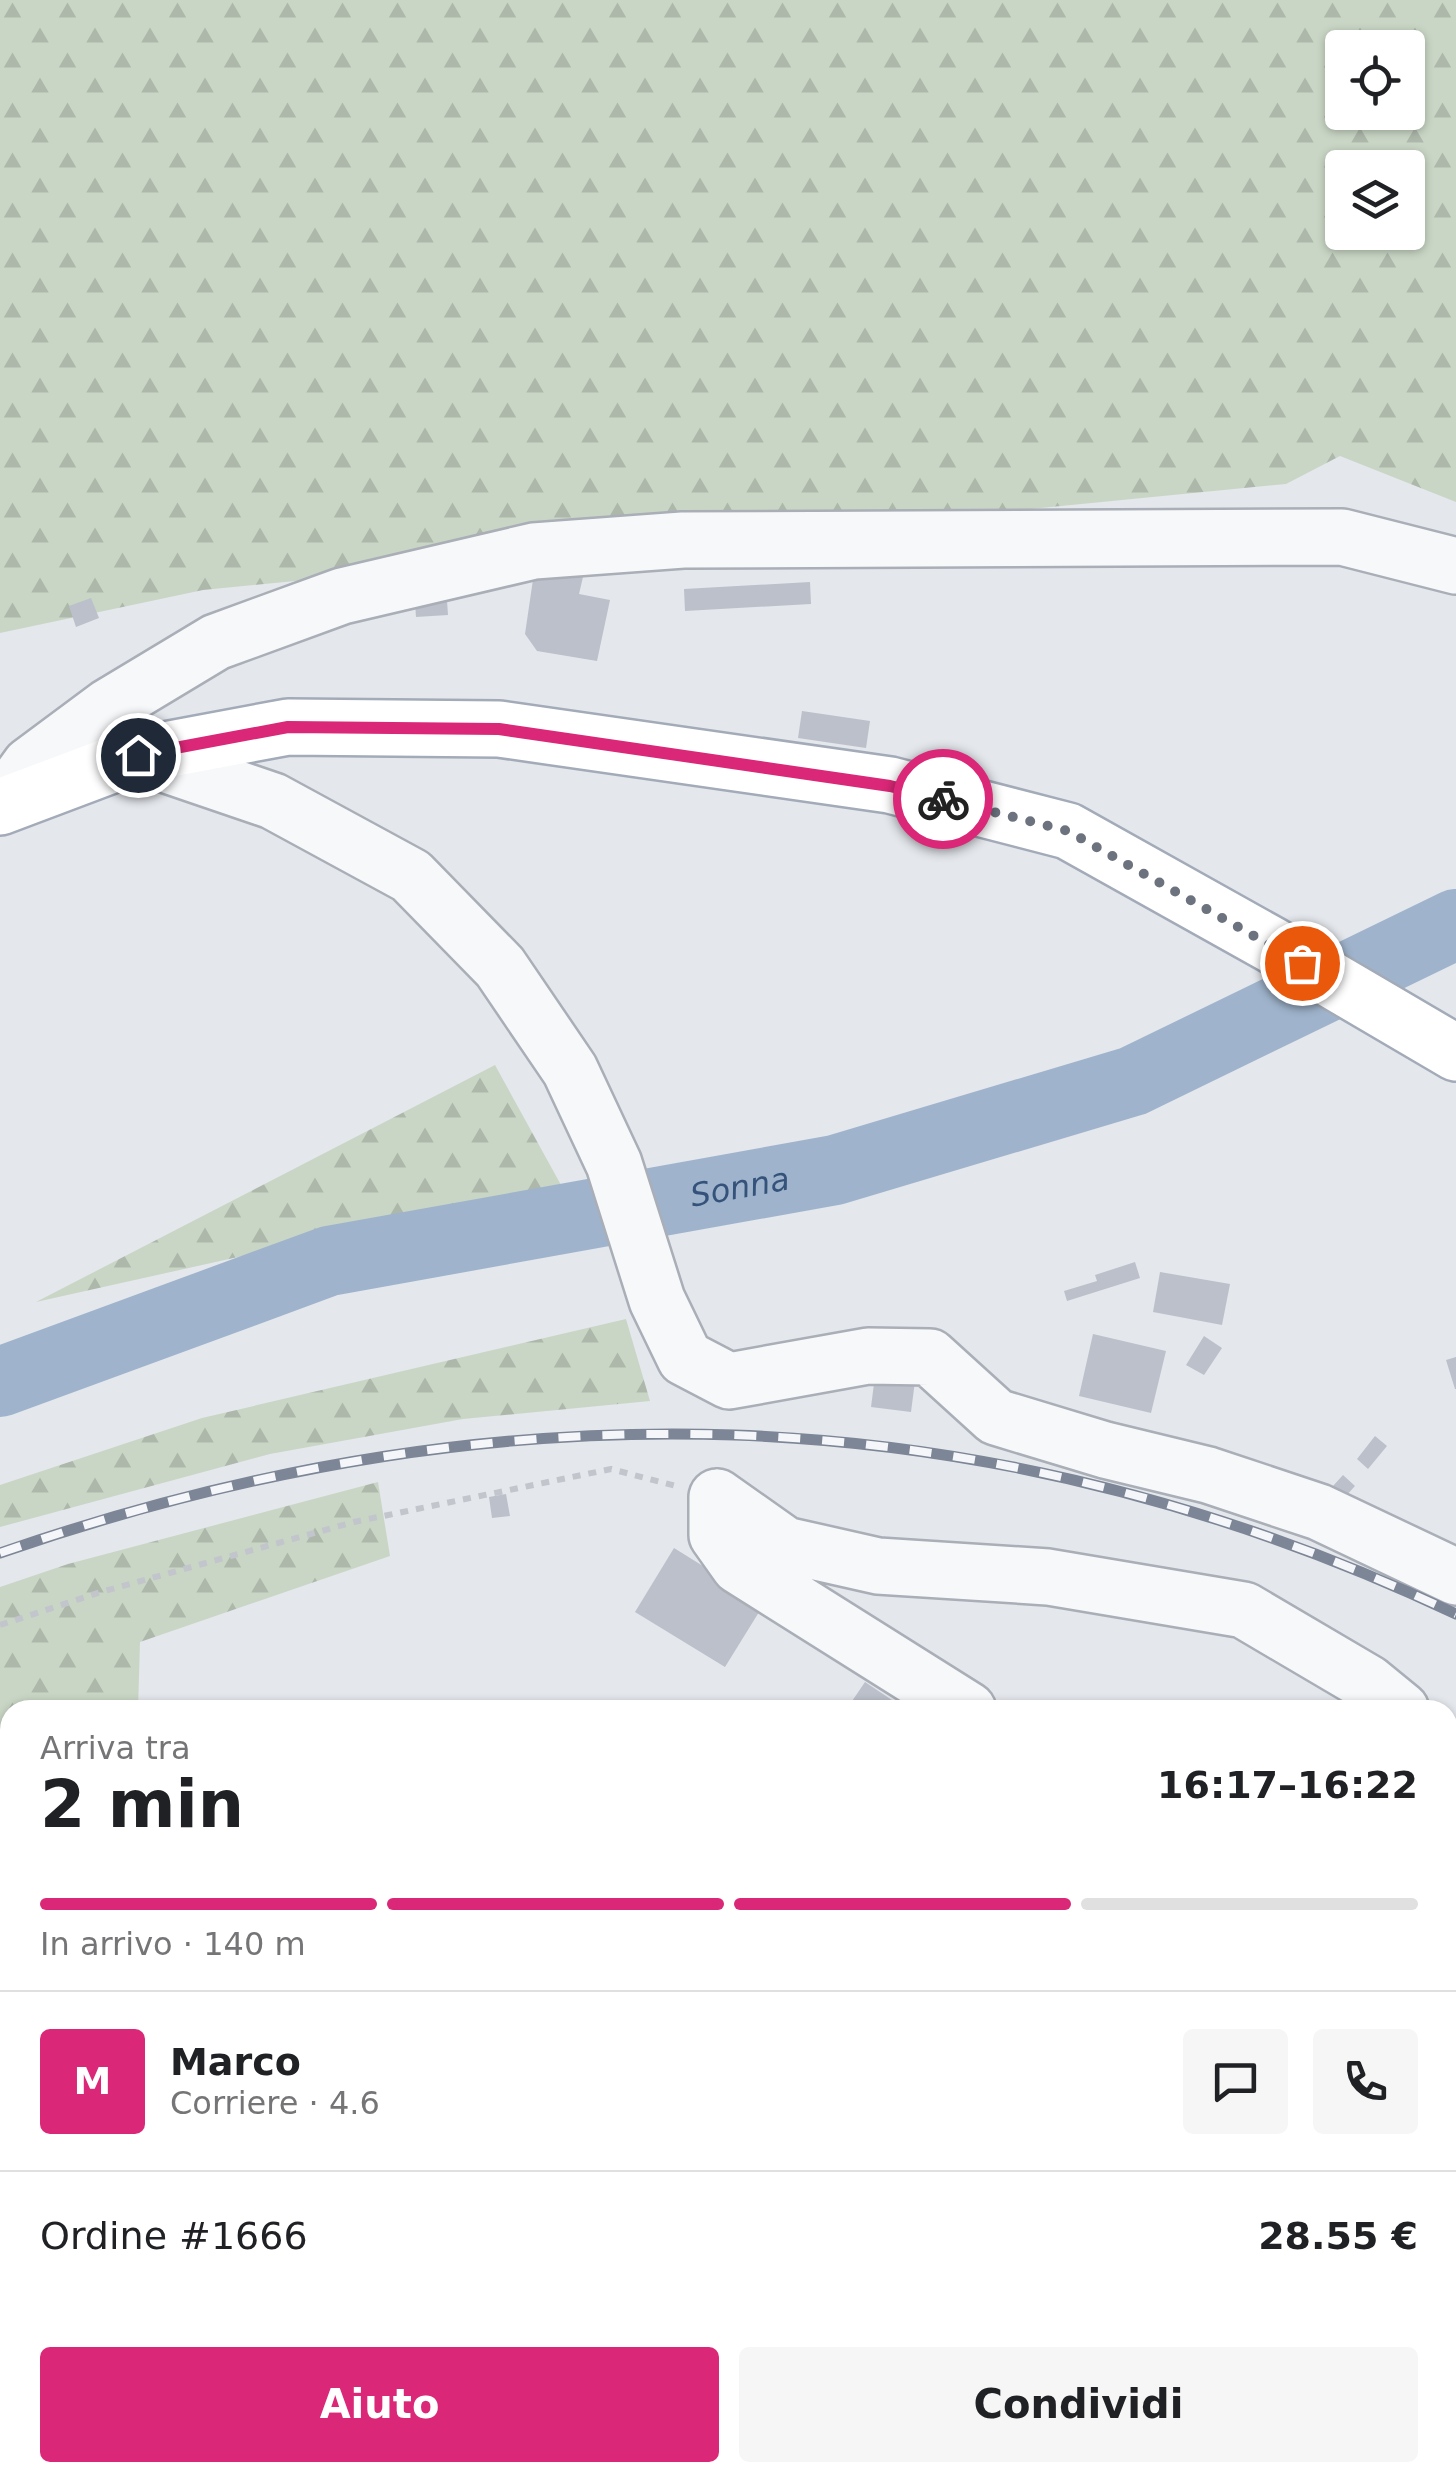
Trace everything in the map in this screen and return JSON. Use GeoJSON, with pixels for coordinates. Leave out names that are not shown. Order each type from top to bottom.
{"type":"FeatureCollection","features":[{"type":"Feature","properties":{"kind":"main road"},"geometry":{"type":"LineString","coordinates":[[0,807],[138,755],[288,727],[499,729],[890,786],[1068,831],[1272,944],[1456,1053]]}},
{"type":"Feature","properties":{"kind":"street"},"geometry":{"type":"LineString","coordinates":[[0,807],[30,764],[108,707],[216,642],[342,596],[534,551],[683,540],[1342,537],[1456,566]]}},
{"type":"Feature","properties":{"kind":"street"},"geometry":{"type":"LineString","coordinates":[[138,755],[273,801],[411,876],[500,966],[570,1070],[614,1164],[658,1300],[685,1358],[729,1381],[868,1356],[930,1357],[996,1417],[1208,1475],[1319,1512],[1456,1577]]}},
{"type":"Feature","properties":{"kind":"street"},"geometry":{"type":"LineString","coordinates":[[717,1497],[716,1535],[739,1566],[952,1700]]}},
{"type":"Feature","properties":{"kind":"street"},"geometry":{"type":"LineString","coordinates":[[717,1497],[785,1544],[878,1566],[1048,1576],[1244,1610],[1368,1682],[1390,1700]]}},
{"type":"Feature","properties":{"kind":"path"},"geometry":{"type":"LineString","coordinates":[[0,1625],[101,1592],[354,1522],[611,1469],[717,1497]]}},
{"type":"Feature","properties":{"kind":"green space"},"geometry":{"type":"Polygon","coordinates":[[[0,0],[1456,0],[1456,502],[1340,456],[1286,484],[203,590],[0,633],[0,0]]]}},
{"type":"Feature","properties":{"kind":"green space"},"geometry":{"type":"Polygon","coordinates":[[[495,1065],[561,1185],[36,1302],[495,1065]]]}},
{"type":"Feature","properties":{"kind":"green space"},"geometry":{"type":"Polygon","coordinates":[[[626,1319],[650,1401],[463,1419],[270,1454],[0,1527],[0,1485],[202,1418],[626,1319]]]}},
{"type":"Feature","properties":{"kind":"green space"},"geometry":{"type":"Polygon","coordinates":[[[378,1482],[390,1556],[140,1642],[138,1700],[0,1700],[0,1587],[68,1564],[378,1482]]]}},
{"type":"Feature","properties":{"kind":"building"},"geometry":{"type":"Polygon","coordinates":[[[535,566],[583,577],[579,594],[610,600],[597,661],[537,651],[525,634],[535,566]]]}},
{"type":"Feature","properties":{"kind":"building"},"geometry":{"type":"Polygon","coordinates":[[[810,582],[811,604],[685,611],[684,589],[810,582]]]}},
{"type":"Feature","properties":{"kind":"building"},"geometry":{"type":"Polygon","coordinates":[[[446,586],[448,615],[416,617],[414,587],[446,586]]]}},
{"type":"Feature","properties":{"kind":"building"},"geometry":{"type":"Polygon","coordinates":[[[91,598],[99,618],[76,627],[69,606],[91,598]]]}},
{"type":"Feature","properties":{"kind":"building"},"geometry":{"type":"Polygon","coordinates":[[[802,711],[870,721],[866,748],[798,738],[802,711]]]}},
{"type":"Feature","properties":{"kind":"building"},"geometry":{"type":"Polygon","coordinates":[[[1135,1262],[1140,1278],[1067,1301],[1064,1291],[1097,1281],[1095,1275],[1135,1262]]]}},
{"type":"Feature","properties":{"kind":"building"},"geometry":{"type":"Polygon","coordinates":[[[1160,1272],[1230,1284],[1222,1325],[1153,1312],[1160,1272]]]}},
{"type":"Feature","properties":{"kind":"building"},"geometry":{"type":"Polygon","coordinates":[[[1093,1334],[1166,1351],[1151,1413],[1079,1396],[1093,1334]]]}},
{"type":"Feature","properties":{"kind":"building"},"geometry":{"type":"Polygon","coordinates":[[[1204,1336],[1222,1348],[1204,1375],[1186,1365],[1204,1336]]]}},
{"type":"Feature","properties":{"kind":"building"},"geometry":{"type":"Polygon","coordinates":[[[1456,1357],[1456,1389],[1455,1389],[1446,1360],[1456,1357]]]}},
{"type":"Feature","properties":{"kind":"building"},"geometry":{"type":"Polygon","coordinates":[[[875,1376],[915,1381],[911,1412],[871,1407],[875,1376]]]}},
{"type":"Feature","properties":{"kind":"building"},"geometry":{"type":"Polygon","coordinates":[[[1375,1436],[1387,1446],[1368,1469],[1357,1459],[1375,1436]]]}},
{"type":"Feature","properties":{"kind":"building"},"geometry":{"type":"Polygon","coordinates":[[[1343,1475],[1355,1486],[1335,1508],[1323,1497],[1343,1475]]]}},
{"type":"Feature","properties":{"kind":"building"},"geometry":{"type":"Polygon","coordinates":[[[506,1494],[510,1516],[492,1518],[489,1497],[506,1494]]]}},
{"type":"Feature","properties":{"kind":"building"},"geometry":{"type":"Polygon","coordinates":[[[674,1548],[764,1604],[725,1667],[635,1612],[674,1548]]]}},
{"type":"Feature","properties":{"kind":"building"},"geometry":{"type":"Polygon","coordinates":[[[865,1682],[892,1700],[853,1700],[865,1682]]]}},
{"type":"Feature","properties":{"kind":"waterway","name":"Sonna"},"geometry":{"type":"LineString","coordinates":[[0,1382],[329,1261],[835,1170],[1133,1081],[1456,924]]}},
{"type":"Feature","properties":{"kind":"railway"},"geometry":{"type":"LineString","coordinates":[[0,1553],[185,1497],[369,1459],[552,1438],[735,1435],[916,1451],[1097,1486],[1277,1540],[1456,1614]]}},
{"type":"Feature","properties":{"kind":"way so far"},"geometry":{"type":"LineString","coordinates":[[943,799],[1068,831],[1302,963]]}},
{"type":"Feature","properties":{"kind":"route"},"geometry":{"type":"LineString","coordinates":[[138,755],[288,727],[499,729],[890,786],[943,799]]}}]}
